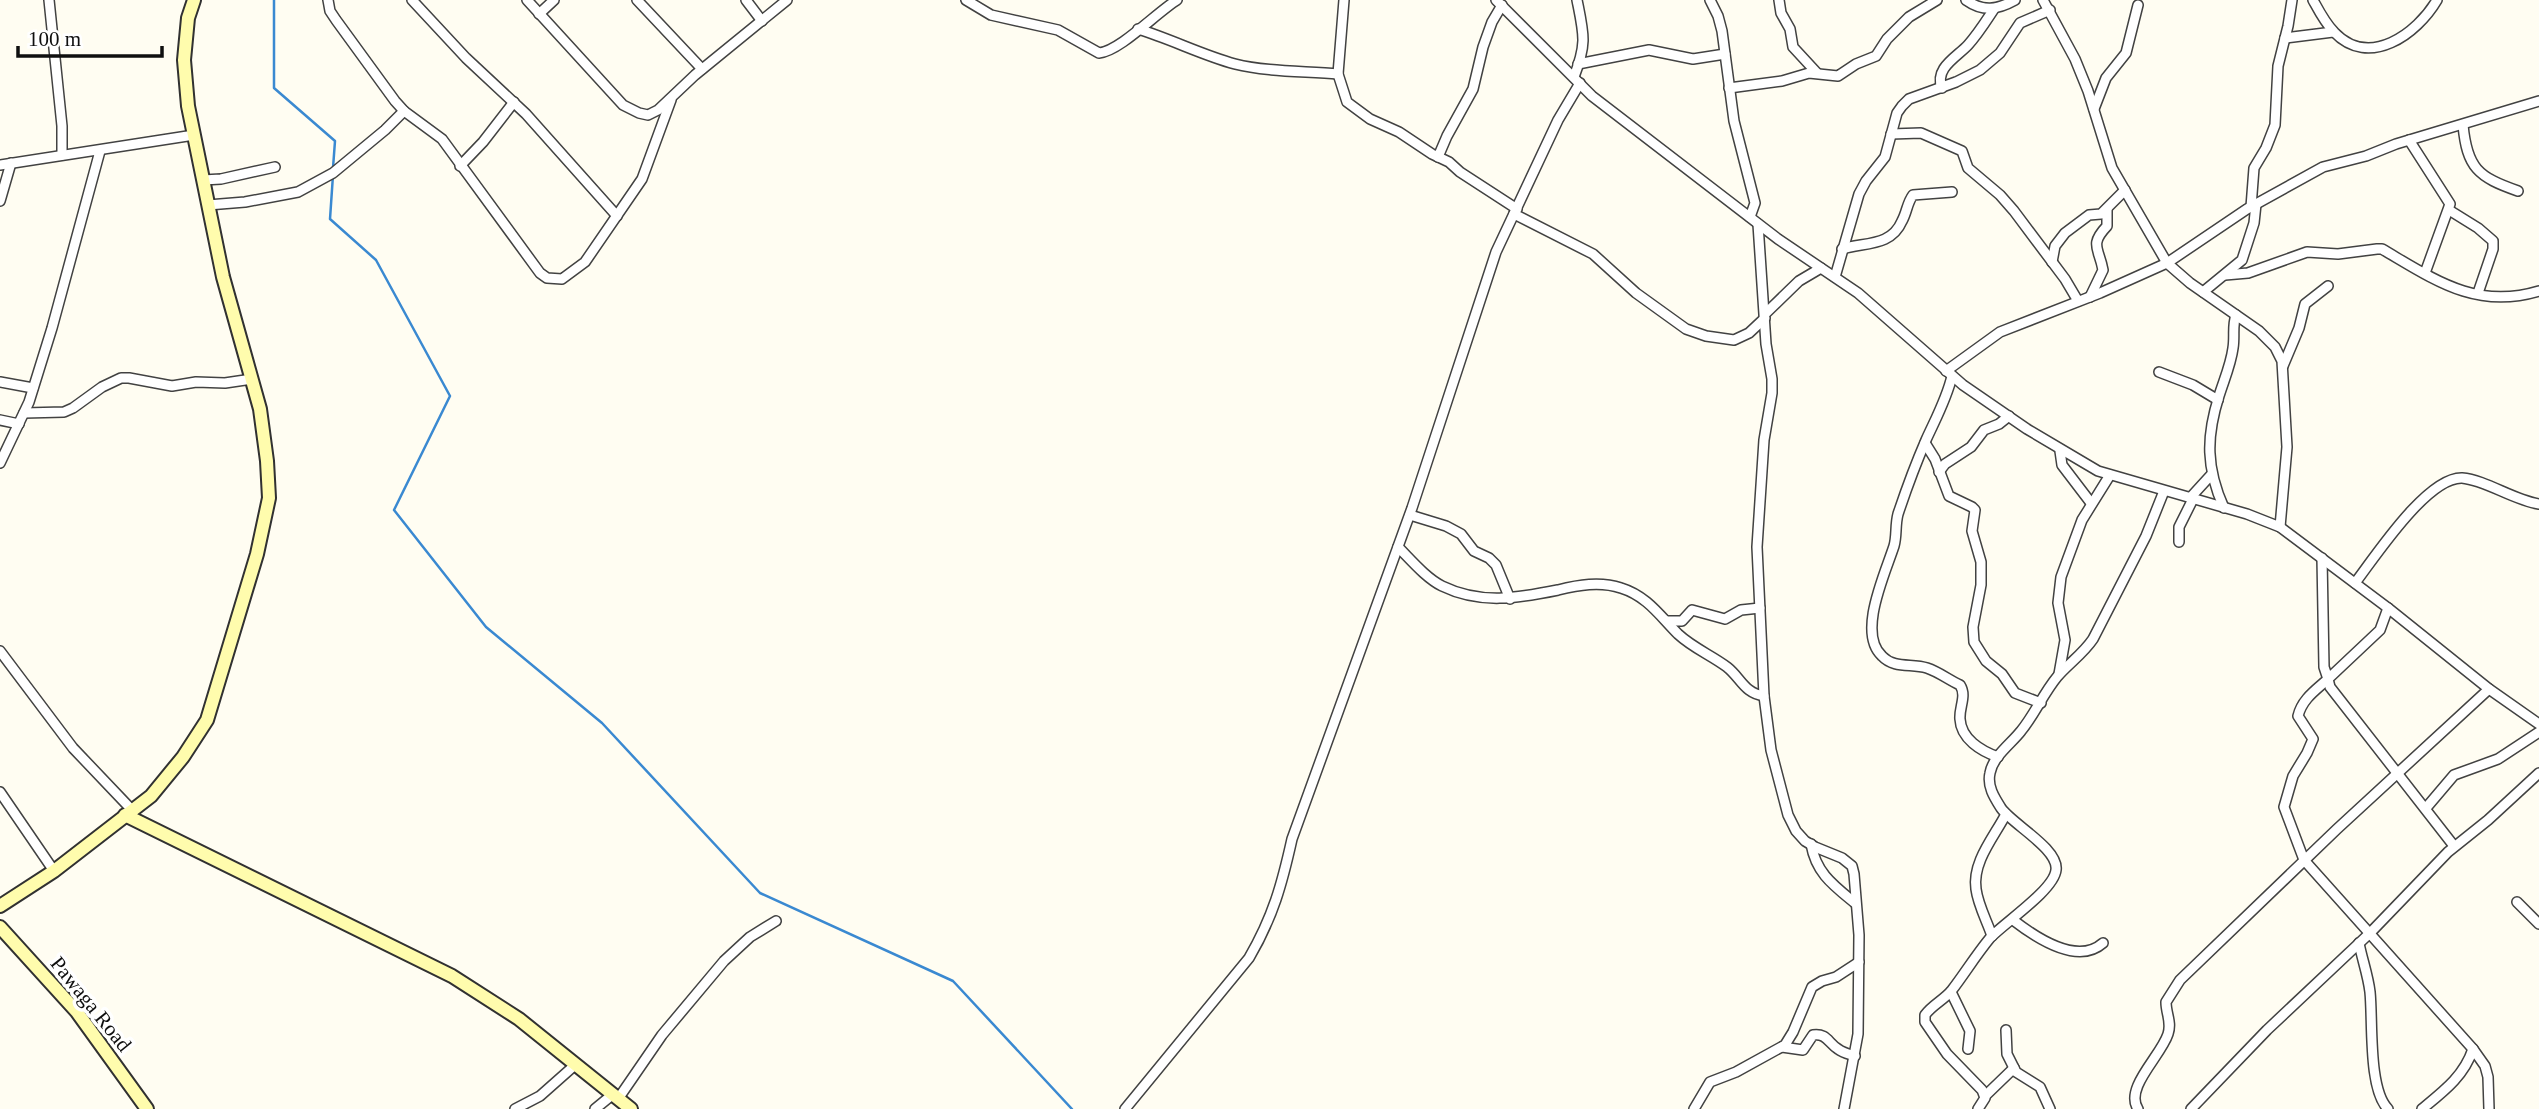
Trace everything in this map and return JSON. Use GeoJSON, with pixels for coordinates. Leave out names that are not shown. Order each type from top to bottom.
{"type":"FeatureCollection","features":[{"type":"Feature","properties":{"kind":"street"},"geometry":{"type":"LineString","coordinates":[[49,0],[62,126],[62,155]]}},
{"type":"Feature","properties":{"kind":"street"},"geometry":{"type":"LineString","coordinates":[[0,906],[54,871],[151,796],[183,757],[207,720],[257,554],[269,498],[262,422],[223,277],[188,106],[184,60],[188,18],[194,0]]}},
{"type":"Feature","properties":{"kind":"street"},"geometry":{"type":"LineString","coordinates":[[328,0],[330,11],[353,46],[404,111],[442,139],[540,273],[547,278],[562,279],[585,262],[642,179],[671,100]]}},
{"type":"Feature","properties":{"kind":"street"},"geometry":{"type":"LineString","coordinates":[[412,0],[466,58],[514,102],[617,216]]}},
{"type":"Feature","properties":{"kind":"street"},"geometry":{"type":"LineString","coordinates":[[527,0],[623,104],[633,111],[648,115],[671,100],[702,69],[787,0]]}},
{"type":"Feature","properties":{"kind":"street"},"geometry":{"type":"LineString","coordinates":[[539,13],[554,0]]}},
{"type":"Feature","properties":{"kind":"street"},"geometry":{"type":"LineString","coordinates":[[637,0],[702,69]]}},
{"type":"Feature","properties":{"kind":"street"},"geometry":{"type":"LineString","coordinates":[[746,0],[762,21]]}},
{"type":"Feature","properties":{"kind":"street"},"geometry":{"type":"LineString","coordinates":[[966,0],[991,15],[1058,30],[1099,53],[1114,50],[1177,0]]}},
{"type":"Feature","properties":{"kind":"street"},"geometry":{"type":"LineString","coordinates":[[1344,0],[1338,74],[1347,102],[1370,119],[1399,132],[1438,157],[1515,211],[1593,254],[1663,314],[1698,334],[1740,338],[1800,281],[1821,268]]}},
{"type":"Feature","properties":{"kind":"street"},"geometry":{"type":"LineString","coordinates":[[1125,1109],[1249,958],[1281,890],[1292,839],[1410,515],[1483,288],[1515,211],[1577,80],[1585,38],[1577,0]]}},
{"type":"Feature","properties":{"kind":"street"},"geometry":{"type":"LineString","coordinates":[[1710,0],[1718,16],[1734,121],[1755,203],[1750,218]]}},
{"type":"Feature","properties":{"kind":"street"},"geometry":{"type":"LineString","coordinates":[[1779,0],[1781,13],[1790,29],[1793,47],[1817,73]]}},
{"type":"Feature","properties":{"kind":"street"},"geometry":{"type":"LineString","coordinates":[[1729,88],[1817,73],[1838,76],[1856,64],[1876,56],[1887,39],[1909,17],[1937,0]]}},
{"type":"Feature","properties":{"kind":"street"},"geometry":{"type":"LineString","coordinates":[[1966,0],[1976,6],[1994,9]]}},
{"type":"Feature","properties":{"kind":"street"},"geometry":{"type":"LineString","coordinates":[[1942,88],[1939,80],[1943,69],[1968,45],[1994,9],[2015,0]]}},
{"type":"Feature","properties":{"kind":"street"},"geometry":{"type":"LineString","coordinates":[[2043,0],[2075,59],[2108,158],[2167,263],[2271,342],[2283,366],[2287,447],[2280,527]]}},
{"type":"Feature","properties":{"kind":"street"},"geometry":{"type":"LineString","coordinates":[[2203,292],[2242,260],[2252,229],[2254,168],[2275,125],[2278,66],[2292,0]]}},
{"type":"Feature","properties":{"kind":"street"},"geometry":{"type":"LineString","coordinates":[[2313,0],[2333,32],[2346,41],[2365,47],[2390,44],[2411,31],[2437,0]]}},
{"type":"Feature","properties":{"kind":"street"},"geometry":{"type":"LineString","coordinates":[[1438,157],[1473,89],[1499,3],[1592,96],[1758,224],[1858,293],[1949,373],[2009,416],[2060,451],[2098,471],[2280,527],[2388,608],[2489,689],[2539,724]]}},
{"type":"Feature","properties":{"kind":"street"},"geometry":{"type":"LineString","coordinates":[[2094,111],[2106,78],[2126,53],[2138,5]]}},
{"type":"Feature","properties":{"kind":"street"},"geometry":{"type":"LineString","coordinates":[[1835,277],[1860,194],[1866,181],[1885,157],[1897,113],[1909,99],[1942,88],[1980,70],[2000,53],[2020,23],[2050,10]]}},
{"type":"Feature","properties":{"kind":"street"},"geometry":{"type":"LineString","coordinates":[[1138,29],[1234,63],[1272,70],[1292,69],[1338,74]]}},
{"type":"Feature","properties":{"kind":"street"},"geometry":{"type":"LineString","coordinates":[[2285,38],[2333,32]]}},
{"type":"Feature","properties":{"kind":"street"},"geometry":{"type":"LineString","coordinates":[[1578,64],[1649,50],[1693,59],[1725,54]]}},
{"type":"Feature","properties":{"kind":"street"},"geometry":{"type":"LineString","coordinates":[[1998,757],[1975,746],[1963,731],[1960,719],[1964,695],[1960,685],[1930,669],[1888,661],[1873,645],[1870,636],[1883,573],[1895,542],[1898,514],[1938,415],[1949,373],[2000,332],[2167,263],[2253,205],[2323,167],[2539,101]]}},
{"type":"Feature","properties":{"kind":"street"},"geometry":{"type":"LineString","coordinates":[[460,166],[514,102]]}},
{"type":"Feature","properties":{"kind":"street"},"geometry":{"type":"LineString","coordinates":[[208,205],[245,202],[298,192],[333,173],[404,111]]}},
{"type":"Feature","properties":{"kind":"street"},"geometry":{"type":"LineString","coordinates":[[2463,125],[2472,166],[2485,177],[2518,191]]}},
{"type":"Feature","properties":{"kind":"street"},"geometry":{"type":"LineString","coordinates":[[1891,134],[1921,133],[1962,151],[1968,168],[2000,195],[2052,262],[2078,301]]}},
{"type":"Feature","properties":{"kind":"street"},"geometry":{"type":"LineString","coordinates":[[0,165],[194,135]]}},
{"type":"Feature","properties":{"kind":"street"},"geometry":{"type":"LineString","coordinates":[[2409,140],[2450,204],[2425,273]]}},
{"type":"Feature","properties":{"kind":"street"},"geometry":{"type":"LineString","coordinates":[[0,463],[33,388],[91,192],[100,151]]}},
{"type":"Feature","properties":{"kind":"street"},"geometry":{"type":"LineString","coordinates":[[0,201],[11,163]]}},
{"type":"Feature","properties":{"kind":"street"},"geometry":{"type":"LineString","coordinates":[[203,180],[221,179],[275,167]]}},
{"type":"Feature","properties":{"kind":"street"},"geometry":{"type":"LineString","coordinates":[[2052,262],[2054,246],[2065,233],[2089,215],[2097,215],[2107,209],[2125,190]]}},
{"type":"Feature","properties":{"kind":"street"},"geometry":{"type":"LineString","coordinates":[[1842,249],[1873,244],[1891,235],[1903,221],[1913,195],[1952,192]]}},
{"type":"Feature","properties":{"kind":"street"},"geometry":{"type":"LineString","coordinates":[[2090,297],[2103,270],[2096,250],[2096,241],[2109,222],[2107,209]]}},
{"type":"Feature","properties":{"kind":"street"},"geometry":{"type":"LineString","coordinates":[[2449,210],[2493,241],[2493,249],[2478,293]]}},
{"type":"Feature","properties":{"kind":"street"},"geometry":{"type":"LineString","coordinates":[[1758,224],[1772,393],[1764,440],[1758,520],[1764,696],[1771,750],[1784,804],[1796,831],[1811,844],[1842,858],[1852,866],[1859,935],[1858,1034],[1843,1109]]}},
{"type":"Feature","properties":{"kind":"street"},"geometry":{"type":"LineString","coordinates":[[2225,275],[2248,273],[2308,252],[2338,254],[2366,248],[2382,249],[2459,291],[2501,299],[2539,291]]}},
{"type":"Feature","properties":{"kind":"street"},"geometry":{"type":"LineString","coordinates":[[2283,366],[2299,328],[2305,304],[2328,286]]}},
{"type":"Feature","properties":{"kind":"street"},"geometry":{"type":"LineString","coordinates":[[2224,508],[2211,475],[2208,456],[2218,400],[2233,348],[2233,324],[2236,315]]}},
{"type":"Feature","properties":{"kind":"street"},"geometry":{"type":"LineString","coordinates":[[2159,372],[2218,400]]}},
{"type":"Feature","properties":{"kind":"street"},"geometry":{"type":"LineString","coordinates":[[24,413],[64,412],[121,378],[172,386],[252,379]]}},
{"type":"Feature","properties":{"kind":"street"},"geometry":{"type":"LineString","coordinates":[[0,382],[33,388]]}},
{"type":"Feature","properties":{"kind":"street"},"geometry":{"type":"LineString","coordinates":[[1939,472],[1945,464],[1971,447],[1984,430],[2009,416]]}},
{"type":"Feature","properties":{"kind":"street"},"geometry":{"type":"LineString","coordinates":[[0,420],[19,424]]}},
{"type":"Feature","properties":{"kind":"street"},"geometry":{"type":"LineString","coordinates":[[1925,443],[1949,496],[1975,508],[1972,531],[1981,562],[1981,585],[1972,627],[1974,642],[1986,662],[2002,674],[2015,693],[2041,703]]}},
{"type":"Feature","properties":{"kind":"street"},"geometry":{"type":"LineString","coordinates":[[2060,451],[2062,465],[2091,503]]}},
{"type":"Feature","properties":{"kind":"street"},"geometry":{"type":"LineString","coordinates":[[2059,674],[2065,640],[2059,603],[2061,577],[2073,540],[2091,503],[2110,475]]}},
{"type":"Feature","properties":{"kind":"street"},"geometry":{"type":"LineString","coordinates":[[2179,542],[2179,527],[2191,499],[2211,475]]}},
{"type":"Feature","properties":{"kind":"street"},"geometry":{"type":"LineString","coordinates":[[2355,583],[2413,507],[2453,479],[2472,480],[2515,498],[2539,504]]}},
{"type":"Feature","properties":{"kind":"street"},"geometry":{"type":"LineString","coordinates":[[1984,1096],[1982,1090],[1947,1054],[1925,1022],[1927,1012],[1951,992],[1992,936],[2013,920],[2053,880],[2056,870],[2056,863],[2044,847],[1999,805],[1989,784],[1993,763],[2021,731],[2059,674],[2084,652],[2093,639],[2146,536],[2164,491]]}},
{"type":"Feature","properties":{"kind":"street"},"geometry":{"type":"LineString","coordinates":[[1410,515],[1446,526],[1461,534],[1474,551],[1489,558],[1496,565],[1510,599]]}},
{"type":"Feature","properties":{"kind":"street"},"geometry":{"type":"LineString","coordinates":[[1398,547],[1441,586],[1478,596],[1510,599],[1587,584],[1619,587],[1632,592],[1654,607],[1692,645],[1734,673],[1747,690],[1764,696]]}},
{"type":"Feature","properties":{"kind":"street"},"geometry":{"type":"LineString","coordinates":[[2322,558],[2323,667],[2330,687],[2399,772],[2454,846]]}},
{"type":"Feature","properties":{"kind":"street"},"geometry":{"type":"LineString","coordinates":[[1667,621],[1682,621],[1688,612],[1695,609],[1725,619],[1741,610],[1760,608]]}},
{"type":"Feature","properties":{"kind":"street"},"geometry":{"type":"LineString","coordinates":[[2388,608],[2380,630],[2309,695],[2300,709],[2298,716],[2313,738],[2293,776],[2284,807],[2304,860],[2473,1049],[2485,1066],[2489,1109]]}},
{"type":"Feature","properties":{"kind":"street"},"geometry":{"type":"LineString","coordinates":[[0,651],[73,748],[129,813],[452,976],[519,1019],[631,1109]]}},
{"type":"Feature","properties":{"kind":"street"},"geometry":{"type":"LineString","coordinates":[[2138,1109],[2134,1103],[2137,1086],[2159,1053],[2171,1025],[2165,1005],[2172,989],[2304,860],[2489,689]]}},
{"type":"Feature","properties":{"kind":"street"},"geometry":{"type":"LineString","coordinates":[[2426,808],[2454,775],[2498,759],[2539,732]]}},
{"type":"Feature","properties":{"kind":"street"},"geometry":{"type":"LineString","coordinates":[[2190,1109],[2258,1039],[2370,933],[2454,846],[2488,820],[2539,774]]}},
{"type":"Feature","properties":{"kind":"street"},"geometry":{"type":"LineString","coordinates":[[0,792],[54,871]]}},
{"type":"Feature","properties":{"kind":"street"},"geometry":{"type":"LineString","coordinates":[[1992,936],[1979,902],[1976,873],[2006,814]]}},
{"type":"Feature","properties":{"kind":"street"},"geometry":{"type":"LineString","coordinates":[[1811,844],[1820,871],[1833,886],[1855,903]]}},
{"type":"Feature","properties":{"kind":"street"},"geometry":{"type":"LineString","coordinates":[[2517,902],[2539,924]]}},
{"type":"Feature","properties":{"kind":"street"},"geometry":{"type":"LineString","coordinates":[[2013,920],[2043,940],[2067,949],[2089,951],[2103,943]]}},
{"type":"Feature","properties":{"kind":"street"},"geometry":{"type":"LineString","coordinates":[[595,1109],[615,1097],[724,961],[750,937],[776,921]]}},
{"type":"Feature","properties":{"kind":"street","name":"Pawaga Road"},"geometry":{"type":"LineString","coordinates":[[0,927],[77,1012],[147,1109]]}},
{"type":"Feature","properties":{"kind":"street"},"geometry":{"type":"LineString","coordinates":[[2359,943],[2369,987],[2375,1080],[2388,1109]]}},
{"type":"Feature","properties":{"kind":"street"},"geometry":{"type":"LineString","coordinates":[[1694,1109],[1710,1082],[1737,1072],[1782,1047],[1793,1032],[1812,987],[1836,977],[1859,962]]}},
{"type":"Feature","properties":{"kind":"street"},"geometry":{"type":"LineString","coordinates":[[1951,992],[1970,1031],[1968,1049]]}},
{"type":"Feature","properties":{"kind":"street"},"geometry":{"type":"LineString","coordinates":[[2006,1030],[2007,1054],[2014,1068],[2018,1075],[2040,1087],[2050,1109]]}},
{"type":"Feature","properties":{"kind":"street"},"geometry":{"type":"LineString","coordinates":[[1782,1047],[1803,1050],[1813,1035],[1818,1033],[1828,1038],[1837,1049],[1855,1056]]}},
{"type":"Feature","properties":{"kind":"street"},"geometry":{"type":"LineString","coordinates":[[2422,1109],[2468,1066],[2473,1049]]}},
{"type":"Feature","properties":{"kind":"street"},"geometry":{"type":"LineString","coordinates":[[516,1109],[540,1096],[575,1065]]}},
{"type":"Feature","properties":{"kind":"street"},"geometry":{"type":"LineString","coordinates":[[1978,1109],[1984,1096],[2014,1068]]}},
{"type":"Feature","properties":{"kind":"waterway"},"geometry":{"type":"LineString","coordinates":[[274,0],[274,88],[335,141],[333,168]]}},
{"type":"Feature","properties":{"kind":"waterway"},"geometry":{"type":"LineString","coordinates":[[333,175],[330,219],[376,260],[450,396],[394,510],[486,627],[602,723],[760,893],[953,981],[1072,1109]]}}]}
